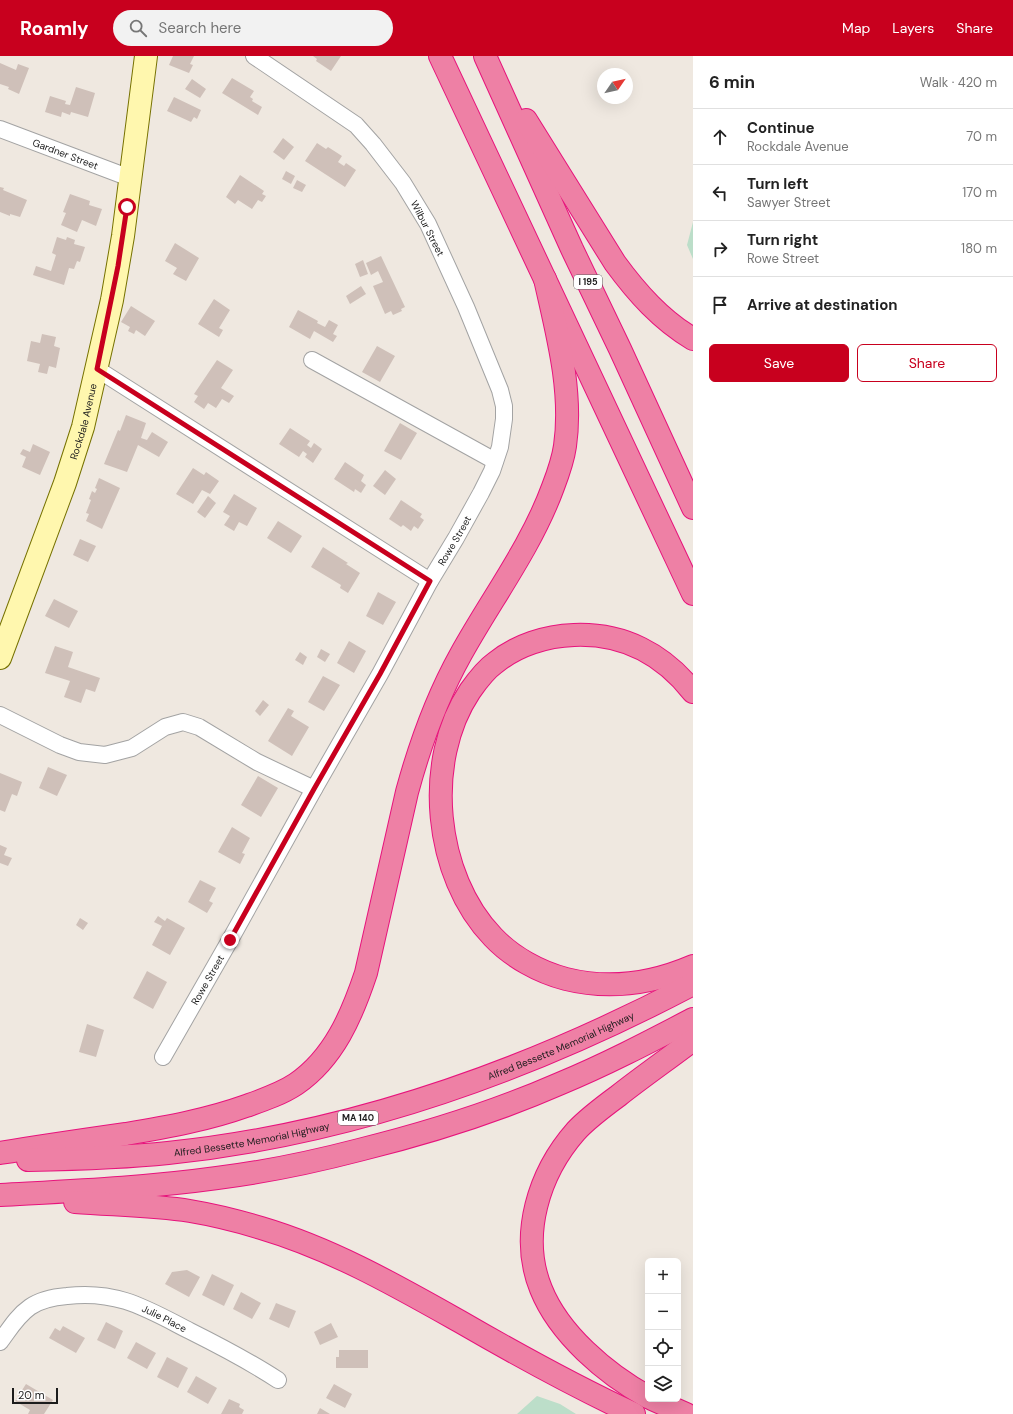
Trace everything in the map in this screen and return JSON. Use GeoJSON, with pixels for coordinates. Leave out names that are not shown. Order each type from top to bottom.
{"type":"FeatureCollection","features":[{"type":"Feature","properties":{"kind":"highway"},"geometry":{"type":"LineString","coordinates":[[440,56],[693,594]]}},
{"type":"Feature","properties":{"kind":"highway"},"geometry":{"type":"LineString","coordinates":[[485,56],[629,283],[655,311],[669,323],[693,339]]}},
{"type":"Feature","properties":{"kind":"highway","name":"I 195"},"geometry":{"type":"LineString","coordinates":[[485,56],[572,249],[693,508]]}},
{"type":"Feature","properties":{"kind":"highway"},"geometry":{"type":"LineString","coordinates":[[0,1153],[173,1126],[235,1110],[267,1098],[296,1084],[320,1062],[340,1034],[357,999],[366,973],[407,792],[423,737],[447,681],[469,640],[525,547],[539,520],[559,472],[565,447],[567,417],[565,387],[557,331],[545,279]]}},
{"type":"Feature","properties":{"kind":"highway"},"geometry":{"type":"LineString","coordinates":[[693,692],[658,658],[641,647],[615,638],[581,634],[560,635],[537,641],[514,650],[494,663],[479,679],[466,698],[455,719],[447,742],[441,792],[442,820],[446,848],[454,875],[464,897],[477,918],[493,937],[511,952],[532,966],[553,975],[581,982],[610,985],[639,983],[672,976],[693,966]]}},
{"type":"Feature","properties":{"kind":"highway","name":"Alfred Bessette Memorial Highway"},"geometry":{"type":"LineString","coordinates":[[0,1161],[108,1158],[168,1153],[218,1147],[268,1138],[359,1118],[442,1093],[508,1069],[616,1023],[693,984]]}},
{"type":"Feature","properties":{"kind":"highway"},"geometry":{"type":"LineString","coordinates":[[0,1195],[158,1185],[212,1179],[290,1166],[366,1148],[464,1121],[528,1097],[614,1059],[693,1019]]}},
{"type":"Feature","properties":{"kind":"highway"},"geometry":{"type":"LineString","coordinates":[[645,1395],[619,1379],[594,1359],[576,1341],[550,1308],[541,1289],[535,1269],[532,1248],[535,1210],[547,1176],[558,1155],[576,1131],[614,1099],[693,1040]]}},
{"type":"Feature","properties":{"kind":"highway"},"geometry":{"type":"LineString","coordinates":[[0,1195],[191,1211],[247,1224],[295,1239],[367,1271],[543,1367],[634,1414]]}},
{"type":"Feature","properties":{"kind":"highway"},"geometry":{"type":"LineString","coordinates":[[659,1402],[686,1414]]}},
{"type":"Feature","properties":{"kind":"main road","name":"Rockdale Avenue"},"geometry":{"type":"LineString","coordinates":[[0,658],[65,483],[83,427],[97,369],[118,266],[146,56]]}},
{"type":"Feature","properties":{"kind":"street","name":"Wilbur Street"},"geometry":{"type":"LineString","coordinates":[[254,56],[356,125],[385,158],[412,196],[442,253],[500,390],[504,406],[504,419],[500,447],[495,461]]}},
{"type":"Feature","properties":{"kind":"street","name":"Gardner Street"},"geometry":{"type":"LineString","coordinates":[[0,129],[130,178]]}},
{"type":"Feature","properties":{"kind":"street"},"geometry":{"type":"LineString","coordinates":[[312,360],[495,461]]}},
{"type":"Feature","properties":{"kind":"street"},"geometry":{"type":"LineString","coordinates":[[97,369],[430,581]]}},
{"type":"Feature","properties":{"kind":"street","name":"Rowe Street"},"geometry":{"type":"LineString","coordinates":[[163,1057],[380,674],[430,581],[472,510],[495,461]]}},
{"type":"Feature","properties":{"kind":"street"},"geometry":{"type":"LineString","coordinates":[[0,715],[60,745],[79,752],[105,755],[132,748],[165,727],[183,722],[199,727],[257,762],[314,789]]}},
{"type":"Feature","properties":{"kind":"street","name":"Julie Place"},"geometry":{"type":"LineString","coordinates":[[0,1342],[22,1314],[41,1302],[60,1297],[80,1295],[109,1297],[125,1300],[147,1308],[233,1352],[278,1380]]}},
{"type":"Feature","properties":{"kind":"green space"},"geometry":{"type":"Polygon","coordinates":[[[693,222],[693,259],[687,245],[693,222]]]}},
{"type":"Feature","properties":{"kind":"green space"},"geometry":{"type":"Polygon","coordinates":[[[537,1396],[560,1404],[576,1414],[517,1414],[537,1396]]]}},
{"type":"Feature","properties":{"kind":"building"},"geometry":{"type":"Polygon","coordinates":[[[173,56],[194,56],[190,64],[193,65],[189,73],[169,65],[173,56]]]}},
{"type":"Feature","properties":{"kind":"building"},"geometry":{"type":"Polygon","coordinates":[[[313,56],[341,56],[331,71],[316,61],[317,59],[313,56]]]}},
{"type":"Feature","properties":{"kind":"building"},"geometry":{"type":"Polygon","coordinates":[[[0,63],[16,70],[18,64],[29,68],[19,94],[8,89],[9,87],[0,84],[0,63]]]}},
{"type":"Feature","properties":{"kind":"building"},"geometry":{"type":"Polygon","coordinates":[[[232,78],[254,91],[250,97],[253,99],[252,101],[262,107],[258,115],[222,93],[232,78]]]}},
{"type":"Feature","properties":{"kind":"building"},"geometry":{"type":"Polygon","coordinates":[[[192,79],[206,89],[200,98],[185,89],[192,79]]]}},
{"type":"Feature","properties":{"kind":"building"},"geometry":{"type":"Polygon","coordinates":[[[76,87],[95,93],[88,117],[71,112],[70,115],[62,112],[61,117],[45,112],[50,96],[66,101],[65,104],[70,105],[76,87]]]}},
{"type":"Feature","properties":{"kind":"building"},"geometry":{"type":"Polygon","coordinates":[[[174,97],[201,110],[197,119],[194,117],[191,122],[167,111],[174,97]]]}},
{"type":"Feature","properties":{"kind":"building"},"geometry":{"type":"Polygon","coordinates":[[[283,138],[294,147],[284,160],[273,152],[283,138]]]}},
{"type":"Feature","properties":{"kind":"building"},"geometry":{"type":"Polygon","coordinates":[[[317,143],[326,149],[328,147],[342,156],[338,162],[344,166],[346,163],[356,170],[345,187],[305,161],[317,143]]]}},
{"type":"Feature","properties":{"kind":"building"},"geometry":{"type":"Polygon","coordinates":[[[286,171],[295,176],[291,184],[282,179],[286,171]]]}},
{"type":"Feature","properties":{"kind":"building"},"geometry":{"type":"Polygon","coordinates":[[[240,175],[264,191],[262,194],[266,196],[262,202],[258,200],[252,209],[238,200],[235,204],[226,197],[240,175]]]}},
{"type":"Feature","properties":{"kind":"building"},"geometry":{"type":"Polygon","coordinates":[[[297,180],[306,185],[302,192],[293,188],[297,180]]]}},
{"type":"Feature","properties":{"kind":"building"},"geometry":{"type":"Polygon","coordinates":[[[0,187],[4,188],[3,190],[27,200],[20,217],[10,214],[10,216],[0,212],[0,187]]]}},
{"type":"Feature","properties":{"kind":"building"},"geometry":{"type":"Polygon","coordinates":[[[70,194],[90,201],[89,205],[102,209],[96,226],[82,220],[77,232],[61,225],[66,213],[63,212],[70,194]]]}},
{"type":"Feature","properties":{"kind":"building"},"geometry":{"type":"Polygon","coordinates":[[[57,237],[66,240],[67,237],[75,240],[74,244],[85,247],[80,262],[77,261],[74,269],[69,268],[64,285],[33,275],[36,266],[51,271],[56,255],[52,253],[57,237]]]}},
{"type":"Feature","properties":{"kind":"building"},"geometry":{"type":"Polygon","coordinates":[[[175,243],[199,258],[186,281],[173,274],[177,268],[165,261],[175,243]]]}},
{"type":"Feature","properties":{"kind":"building"},"geometry":{"type":"Polygon","coordinates":[[[381,256],[405,307],[401,309],[402,311],[393,315],[391,311],[385,314],[373,286],[383,282],[378,271],[371,275],[366,263],[381,256]]]}},
{"type":"Feature","properties":{"kind":"building"},"geometry":{"type":"Polygon","coordinates":[[[363,260],[368,274],[360,277],[355,264],[363,260]]]}},
{"type":"Feature","properties":{"kind":"building"},"geometry":{"type":"Polygon","coordinates":[[[361,286],[366,294],[350,304],[346,296],[361,286]]]}},
{"type":"Feature","properties":{"kind":"building"},"geometry":{"type":"Polygon","coordinates":[[[214,299],[230,310],[219,328],[223,330],[219,337],[198,324],[214,299]]]}},
{"type":"Feature","properties":{"kind":"building"},"geometry":{"type":"Polygon","coordinates":[[[131,306],[155,321],[145,336],[136,330],[134,334],[128,331],[130,327],[121,322],[131,306]]]}},
{"type":"Feature","properties":{"kind":"building"},"geometry":{"type":"Polygon","coordinates":[[[298,310],[318,321],[317,323],[325,327],[329,320],[338,325],[333,334],[337,336],[333,342],[314,331],[310,339],[289,327],[298,310]]]}},
{"type":"Feature","properties":{"kind":"building"},"geometry":{"type":"Polygon","coordinates":[[[42,334],[56,337],[54,346],[60,348],[56,368],[49,366],[47,374],[38,372],[40,364],[27,361],[31,341],[40,343],[42,334]]]}},
{"type":"Feature","properties":{"kind":"building"},"geometry":{"type":"Polygon","coordinates":[[[377,346],[395,356],[380,382],[362,372],[377,346]]]}},
{"type":"Feature","properties":{"kind":"building"},"geometry":{"type":"Polygon","coordinates":[[[217,360],[233,370],[221,388],[234,396],[229,403],[222,399],[216,408],[208,403],[204,409],[194,402],[198,396],[194,394],[217,360]]]}},
{"type":"Feature","properties":{"kind":"building"},"geometry":{"type":"Polygon","coordinates":[[[126,415],[146,423],[141,438],[147,440],[152,432],[168,442],[159,457],[138,445],[127,472],[104,464],[126,415]]]}},
{"type":"Feature","properties":{"kind":"building"},"geometry":{"type":"Polygon","coordinates":[[[400,423],[417,433],[401,460],[384,451],[400,423]]]}},
{"type":"Feature","properties":{"kind":"building"},"geometry":{"type":"Polygon","coordinates":[[[290,428],[310,441],[307,445],[311,448],[314,443],[322,449],[313,463],[305,457],[307,454],[303,451],[299,457],[279,444],[290,428]]]}},
{"type":"Feature","properties":{"kind":"building"},"geometry":{"type":"Polygon","coordinates":[[[33,444],[50,452],[40,475],[22,467],[26,457],[20,454],[23,449],[30,452],[33,444]]]}},
{"type":"Feature","properties":{"kind":"building"},"geometry":{"type":"Polygon","coordinates":[[[345,462],[364,475],[361,481],[366,485],[361,493],[355,489],[354,492],[334,479],[345,462]]]}},
{"type":"Feature","properties":{"kind":"building"},"geometry":{"type":"Polygon","coordinates":[[[193,468],[204,475],[206,472],[219,481],[210,494],[202,490],[193,504],[176,494],[193,468]]]}},
{"type":"Feature","properties":{"kind":"building"},"geometry":{"type":"Polygon","coordinates":[[[385,470],[396,479],[385,495],[373,486],[385,470]]]}},
{"type":"Feature","properties":{"kind":"building"},"geometry":{"type":"Polygon","coordinates":[[[99,478],[120,488],[102,529],[86,521],[89,514],[86,513],[91,500],[89,499],[92,491],[95,493],[97,489],[95,488],[99,478]]]}},
{"type":"Feature","properties":{"kind":"building"},"geometry":{"type":"Polygon","coordinates":[[[234,494],[257,508],[247,526],[239,522],[234,531],[224,525],[230,516],[223,512],[234,494]]]}},
{"type":"Feature","properties":{"kind":"building"},"geometry":{"type":"Polygon","coordinates":[[[208,496],[216,503],[205,518],[197,512],[208,496]]]}},
{"type":"Feature","properties":{"kind":"building"},"geometry":{"type":"Polygon","coordinates":[[[401,500],[422,514],[420,517],[424,520],[418,529],[414,526],[411,531],[403,525],[401,527],[389,519],[401,500]]]}},
{"type":"Feature","properties":{"kind":"building"},"geometry":{"type":"Polygon","coordinates":[[[278,521],[302,536],[291,553],[267,538],[278,521]]]}},
{"type":"Feature","properties":{"kind":"building"},"geometry":{"type":"Polygon","coordinates":[[[80,539],[96,546],[88,562],[73,555],[80,539]]]}},
{"type":"Feature","properties":{"kind":"building"},"geometry":{"type":"Polygon","coordinates":[[[323,547],[348,563],[346,564],[360,573],[348,593],[340,588],[341,585],[311,567],[323,547]]]}},
{"type":"Feature","properties":{"kind":"building"},"geometry":{"type":"Polygon","coordinates":[[[378,592],[396,602],[383,625],[366,616],[378,592]]]}},
{"type":"Feature","properties":{"kind":"building"},"geometry":{"type":"Polygon","coordinates":[[[54,599],[78,611],[69,628],[45,616],[54,599]]]}},
{"type":"Feature","properties":{"kind":"building"},"geometry":{"type":"Polygon","coordinates":[[[349,641],[366,651],[354,673],[337,663],[349,641]]]}},
{"type":"Feature","properties":{"kind":"building"},"geometry":{"type":"Polygon","coordinates":[[[55,646],[73,652],[68,667],[100,678],[95,692],[86,689],[81,703],[64,697],[70,681],[45,673],[55,646]]]}},
{"type":"Feature","properties":{"kind":"building"},"geometry":{"type":"Polygon","coordinates":[[[321,649],[330,654],[325,662],[317,657],[321,649]]]}},
{"type":"Feature","properties":{"kind":"building"},"geometry":{"type":"Polygon","coordinates":[[[300,652],[307,657],[303,665],[295,660],[300,652]]]}},
{"type":"Feature","properties":{"kind":"building"},"geometry":{"type":"Polygon","coordinates":[[[323,676],[340,685],[324,711],[308,702],[323,676]]]}},
{"type":"Feature","properties":{"kind":"building"},"geometry":{"type":"Polygon","coordinates":[[[263,700],[269,705],[260,716],[255,711],[263,700]]]}},
{"type":"Feature","properties":{"kind":"building"},"geometry":{"type":"Polygon","coordinates":[[[288,708],[294,711],[291,716],[309,727],[292,756],[268,741],[288,708]]]}},
{"type":"Feature","properties":{"kind":"building"},"geometry":{"type":"Polygon","coordinates":[[[48,767],[67,775],[57,796],[39,788],[48,767]]]}},
{"type":"Feature","properties":{"kind":"building"},"geometry":{"type":"Polygon","coordinates":[[[0,773],[22,782],[17,796],[12,794],[5,812],[0,810],[0,773]]]}},
{"type":"Feature","properties":{"kind":"building"},"geometry":{"type":"Polygon","coordinates":[[[258,776],[278,788],[261,817],[241,805],[258,776]]]}},
{"type":"Feature","properties":{"kind":"building"},"geometry":{"type":"Polygon","coordinates":[[[232,827],[250,838],[242,853],[245,854],[240,864],[218,852],[232,827]]]}},
{"type":"Feature","properties":{"kind":"building"},"geometry":{"type":"Polygon","coordinates":[[[0,845],[7,848],[4,855],[12,858],[8,866],[0,863],[0,845]]]}},
{"type":"Feature","properties":{"kind":"building"},"geometry":{"type":"Polygon","coordinates":[[[200,880],[216,888],[209,901],[213,903],[207,913],[188,902],[200,880]]]}},
{"type":"Feature","properties":{"kind":"building"},"geometry":{"type":"Polygon","coordinates":[[[158,916],[165,921],[167,918],[185,928],[170,955],[152,945],[162,926],[154,922],[158,916]]]}},
{"type":"Feature","properties":{"kind":"building"},"geometry":{"type":"Polygon","coordinates":[[[80,918],[88,923],[83,930],[76,925],[80,918]]]}},
{"type":"Feature","properties":{"kind":"building"},"geometry":{"type":"Polygon","coordinates":[[[147,971],[167,982],[153,1009],[133,998],[147,971]]]}},
{"type":"Feature","properties":{"kind":"building"},"geometry":{"type":"Polygon","coordinates":[[[87,1024],[104,1030],[96,1057],[79,1052],[87,1024]]]}},
{"type":"Feature","properties":{"kind":"building"},"geometry":{"type":"Polygon","coordinates":[[[187,1270],[200,1277],[189,1297],[165,1284],[172,1272],[187,1270]]]}},
{"type":"Feature","properties":{"kind":"building"},"geometry":{"type":"Polygon","coordinates":[[[212,1274],[234,1285],[224,1306],[202,1295],[212,1274]]]}},
{"type":"Feature","properties":{"kind":"building"},"geometry":{"type":"Polygon","coordinates":[[[241,1292],[261,1303],[252,1319],[233,1309],[241,1292]]]}},
{"type":"Feature","properties":{"kind":"building"},"geometry":{"type":"Polygon","coordinates":[[[276,1303],[296,1311],[289,1328],[269,1319],[276,1303]]]}},
{"type":"Feature","properties":{"kind":"building"},"geometry":{"type":"Polygon","coordinates":[[[106,1322],[123,1331],[115,1349],[97,1340],[106,1322]]]}},
{"type":"Feature","properties":{"kind":"building"},"geometry":{"type":"Polygon","coordinates":[[[331,1323],[338,1337],[320,1345],[314,1332],[331,1323]]]}},
{"type":"Feature","properties":{"kind":"building"},"geometry":{"type":"Polygon","coordinates":[[[63,1326],[85,1338],[76,1353],[49,1338],[55,1328],[60,1331],[63,1326]]]}},
{"type":"Feature","properties":{"kind":"building"},"geometry":{"type":"Polygon","coordinates":[[[136,1342],[156,1353],[147,1369],[127,1358],[136,1342]]]}},
{"type":"Feature","properties":{"kind":"building"},"geometry":{"type":"Polygon","coordinates":[[[339,1350],[368,1350],[368,1368],[336,1368],[336,1357],[339,1357],[339,1350]]]}},
{"type":"Feature","properties":{"kind":"building"},"geometry":{"type":"Polygon","coordinates":[[[167,1357],[188,1368],[178,1388],[157,1377],[167,1357]]]}},
{"type":"Feature","properties":{"kind":"building"},"geometry":{"type":"Polygon","coordinates":[[[196,1376],[217,1388],[208,1404],[187,1392],[196,1376]]]}},
{"type":"Feature","properties":{"kind":"building"},"geometry":{"type":"Polygon","coordinates":[[[26,1384],[53,1400],[44,1414],[28,1414],[30,1410],[15,1401],[26,1384]]]}},
{"type":"Feature","properties":{"kind":"building"},"geometry":{"type":"Polygon","coordinates":[[[334,1384],[352,1394],[345,1408],[326,1398],[334,1384]]]}},
{"type":"Feature","properties":{"kind":"building"},"geometry":{"type":"Polygon","coordinates":[[[229,1399],[240,1404],[239,1407],[244,1410],[242,1414],[221,1414],[229,1399]]]}},
{"type":"Feature","properties":{"kind":"building"},"geometry":{"type":"Polygon","coordinates":[[[320,1408],[330,1414],[317,1414],[320,1408]]]}},
{"type":"Feature","properties":{"kind":"route"},"geometry":{"type":"LineString","coordinates":[[127,207],[112,300],[97,369],[430,581],[380,674],[230,940]]}}]}
